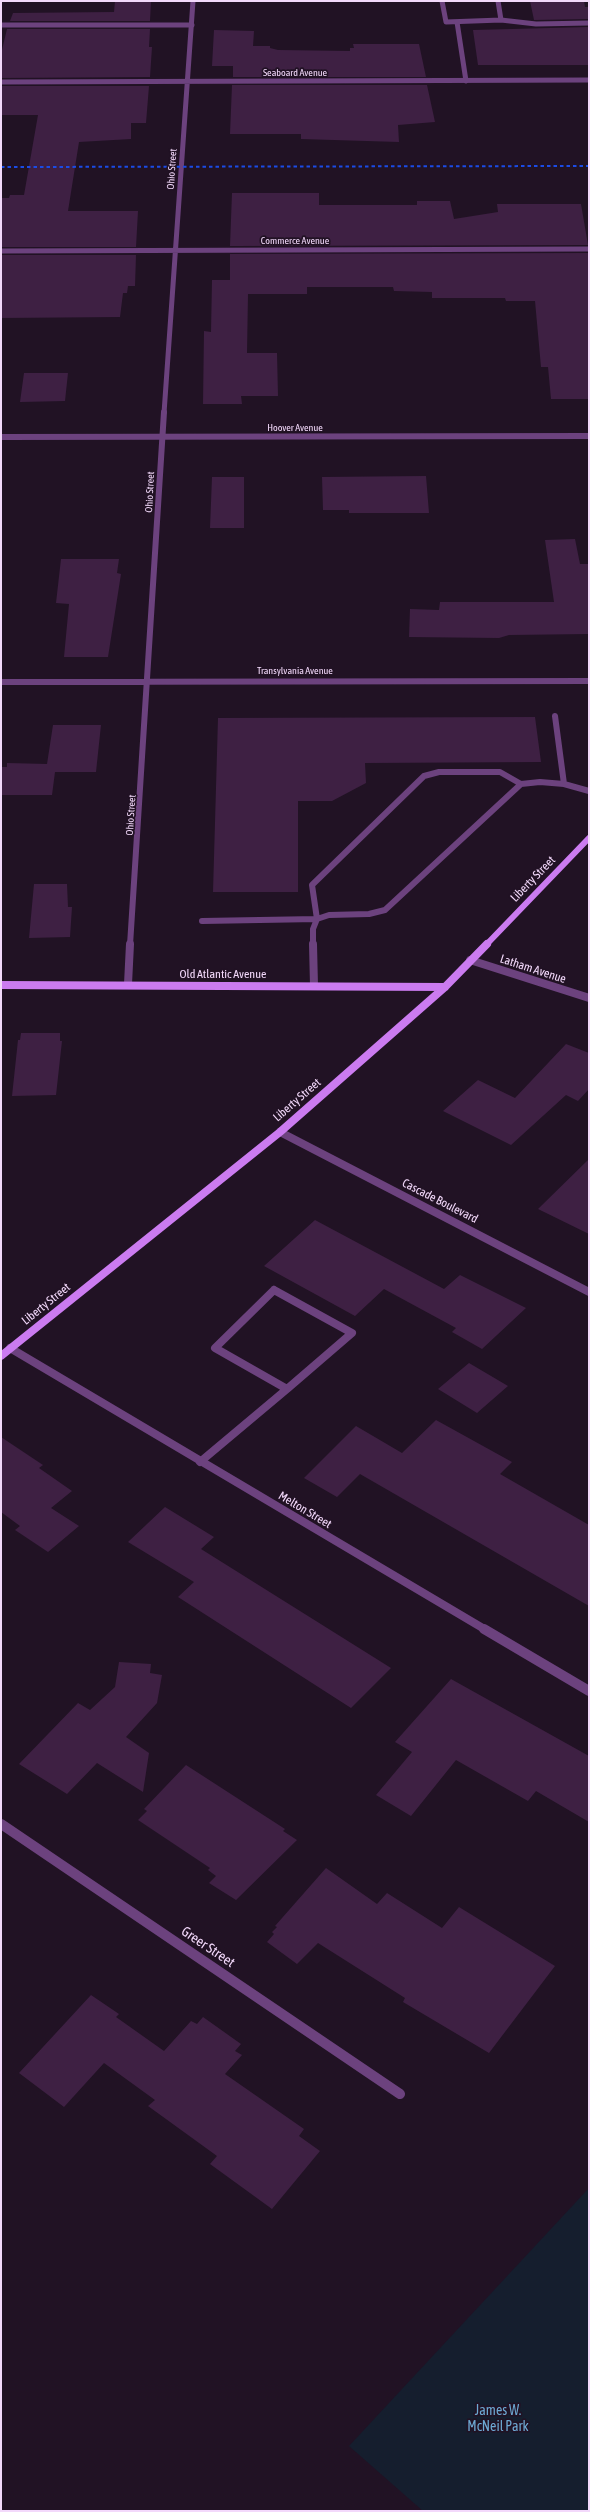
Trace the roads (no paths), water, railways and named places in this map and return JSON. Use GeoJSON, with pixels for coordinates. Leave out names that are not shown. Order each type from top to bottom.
{"type":"FeatureCollection","features":[{"type":"Feature","properties":{"kind":"main road","name":"Liberty Street"},"geometry":{"type":"LineString","coordinates":[[1,1356],[280,1132],[445,986],[589,838]]}},
{"type":"Feature","properties":{"kind":"main road","name":"Old Atlantic Avenue"},"geometry":{"type":"LineString","coordinates":[[1,985],[128,984],[445,986]]}},
{"type":"Feature","properties":{"kind":"street","name":"Ohio Street"},"geometry":{"type":"LineString","coordinates":[[128,984],[149,682],[162,437],[193,1]]}},
{"type":"Feature","properties":{"kind":"street"},"geometry":{"type":"LineString","coordinates":[[442,1],[446,22],[501,20],[536,24],[589,23]]}},
{"type":"Feature","properties":{"kind":"street"},"geometry":{"type":"LineString","coordinates":[[498,1],[501,20]]}},
{"type":"Feature","properties":{"kind":"street"},"geometry":{"type":"LineString","coordinates":[[457,22],[466,81]]}},
{"type":"Feature","properties":{"kind":"street"},"geometry":{"type":"LineString","coordinates":[[1,25],[192,25]]}},
{"type":"Feature","properties":{"kind":"street","name":"Seaboard Avenue"},"geometry":{"type":"LineString","coordinates":[[1,82],[589,80]]}},
{"type":"Feature","properties":{"kind":"street","name":"Commerce Avenue"},"geometry":{"type":"LineString","coordinates":[[1,251],[589,249]]}},
{"type":"Feature","properties":{"kind":"street","name":"Hoover Avenue"},"geometry":{"type":"LineString","coordinates":[[1,437],[589,436]]}},
{"type":"Feature","properties":{"kind":"street","name":"Transylvania Avenue"},"geometry":{"type":"LineString","coordinates":[[1,682],[589,681]]}},
{"type":"Feature","properties":{"kind":"street"},"geometry":{"type":"LineString","coordinates":[[555,716],[564,784]]}},
{"type":"Feature","properties":{"kind":"street"},"geometry":{"type":"LineString","coordinates":[[314,986],[313,929],[318,919],[312,885],[424,776],[439,772],[500,772],[521,784],[540,782],[564,784],[589,791]]}},
{"type":"Feature","properties":{"kind":"street"},"geometry":{"type":"LineString","coordinates":[[202,921],[318,919],[330,915],[369,914],[386,910],[521,784]]}},
{"type":"Feature","properties":{"kind":"street","name":"Latham Avenue"},"geometry":{"type":"LineString","coordinates":[[470,960],[589,998]]}},
{"type":"Feature","properties":{"kind":"street","name":"Cascade Boulevard"},"geometry":{"type":"LineString","coordinates":[[280,1132],[589,1292]]}},
{"type":"Feature","properties":{"kind":"street"},"geometry":{"type":"LineString","coordinates":[[200,1462],[287,1389],[352,1333],[274,1290],[215,1348],[287,1389]]}},
{"type":"Feature","properties":{"kind":"street","name":"Melton Street"},"geometry":{"type":"LineString","coordinates":[[10,1348],[200,1462],[589,1691]]}},
{"type":"Feature","properties":{"kind":"street","name":"Greer Street"},"geometry":{"type":"LineString","coordinates":[[1,1824],[400,2094]]}},
{"type":"Feature","properties":{"kind":"railway"},"geometry":{"type":"LineString","coordinates":[[1,167],[589,166]]}},
{"type":"Feature","properties":{"kind":"park label","name":"James W. McNeil Park"},"geometry":{"type":"Point","coordinates":[498,2420]}}]}
